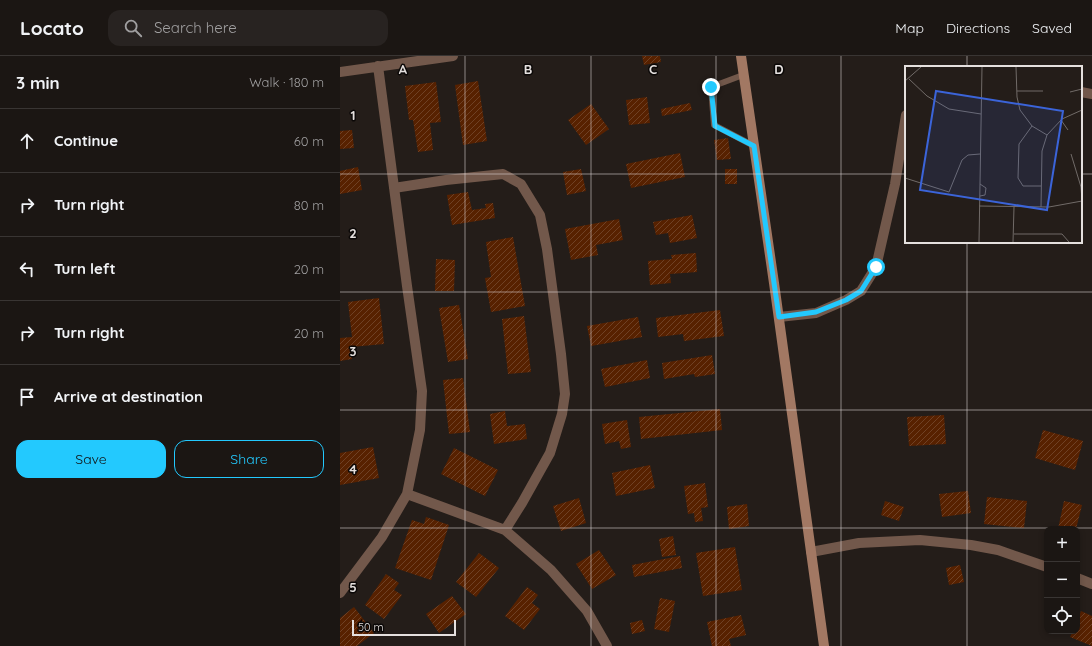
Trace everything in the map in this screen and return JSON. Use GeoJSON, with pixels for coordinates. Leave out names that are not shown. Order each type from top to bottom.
{"type":"FeatureCollection","features":[{"type":"Feature","properties":{"kind":"street"},"geometry":{"type":"LineString","coordinates":[[340,72],[453,56]]}},
{"type":"Feature","properties":{"kind":"street"},"geometry":{"type":"LineString","coordinates":[[741,56],[779,317],[824,646]]}},
{"type":"Feature","properties":{"kind":"street"},"geometry":{"type":"LineString","coordinates":[[340,592],[382,537],[407,494],[420,430],[422,391],[378,66]]}},
{"type":"Feature","properties":{"kind":"street"},"geometry":{"type":"LineString","coordinates":[[1082,92],[1092,94]]}},
{"type":"Feature","properties":{"kind":"street"},"geometry":{"type":"LineString","coordinates":[[779,317],[816,312],[846,300],[861,291],[876,267],[895,184],[905,121]]}},
{"type":"Feature","properties":{"kind":"street"},"geometry":{"type":"LineString","coordinates":[[394,188],[446,180],[502,174],[521,184],[540,215],[547,249],[561,354],[564,394],[562,414],[550,453],[505,530]]}},
{"type":"Feature","properties":{"kind":"street"},"geometry":{"type":"LineString","coordinates":[[407,494],[505,530],[551,570],[587,610],[607,646]]}},
{"type":"Feature","properties":{"kind":"street"},"geometry":{"type":"LineString","coordinates":[[811,552],[859,543],[920,540],[971,545],[998,550],[1044,566]]}},
{"type":"Feature","properties":{"kind":"street"},"geometry":{"type":"LineString","coordinates":[[1080,579],[1092,584]]}},
{"type":"Feature","properties":{"kind":"lane"},"geometry":{"type":"LineString","coordinates":[[743,75],[711,87],[714,125],[754,146]]}},
{"type":"Feature","properties":{"kind":"building"},"geometry":{"type":"Polygon","coordinates":[[[642,56],[660,56],[661,62],[644,65],[642,56]]]}},
{"type":"Feature","properties":{"kind":"building"},"geometry":{"type":"Polygon","coordinates":[[[478,81],[487,141],[463,145],[455,85],[478,81]]]}},
{"type":"Feature","properties":{"kind":"building"},"geometry":{"type":"Polygon","coordinates":[[[436,82],[441,122],[430,123],[433,150],[418,152],[413,120],[409,120],[405,86],[436,82]]]}},
{"type":"Feature","properties":{"kind":"building"},"geometry":{"type":"Polygon","coordinates":[[[647,97],[650,123],[629,125],[626,100],[647,97]]]}},
{"type":"Feature","properties":{"kind":"building"},"geometry":{"type":"Polygon","coordinates":[[[690,103],[692,110],[662,116],[661,109],[690,103]]]}},
{"type":"Feature","properties":{"kind":"building"},"geometry":{"type":"Polygon","coordinates":[[[591,104],[609,129],[586,145],[568,120],[591,104]]]}},
{"type":"Feature","properties":{"kind":"building"},"geometry":{"type":"Polygon","coordinates":[[[352,130],[354,148],[340,149],[340,131],[352,130]]]}},
{"type":"Feature","properties":{"kind":"building"},"geometry":{"type":"Polygon","coordinates":[[[728,138],[731,159],[717,160],[714,140],[728,138]]]}},
{"type":"Feature","properties":{"kind":"building"},"geometry":{"type":"Polygon","coordinates":[[[680,153],[685,177],[631,188],[626,164],[680,153]]]}},
{"type":"Feature","properties":{"kind":"building"},"geometry":{"type":"Polygon","coordinates":[[[358,167],[362,190],[340,194],[340,171],[358,167]]]}},
{"type":"Feature","properties":{"kind":"building"},"geometry":{"type":"Polygon","coordinates":[[[581,169],[586,191],[567,195],[563,172],[581,169]]]}},
{"type":"Feature","properties":{"kind":"building"},"geometry":{"type":"Polygon","coordinates":[[[725,169],[737,169],[737,184],[725,184],[725,169]]]}},
{"type":"Feature","properties":{"kind":"building"},"geometry":{"type":"Polygon","coordinates":[[[468,192],[472,210],[486,208],[485,204],[493,203],[495,218],[452,225],[447,195],[468,192]]]}},
{"type":"Feature","properties":{"kind":"building"},"geometry":{"type":"Polygon","coordinates":[[[692,215],[697,238],[670,243],[668,233],[656,235],[653,222],[692,215]]]}},
{"type":"Feature","properties":{"kind":"building"},"geometry":{"type":"Polygon","coordinates":[[[619,219],[623,240],[596,245],[598,255],[571,260],[565,229],[619,219]]]}},
{"type":"Feature","properties":{"kind":"building"},"geometry":{"type":"Polygon","coordinates":[[[513,237],[525,306],[491,312],[485,278],[491,277],[486,242],[513,237]]]}},
{"type":"Feature","properties":{"kind":"building"},"geometry":{"type":"Polygon","coordinates":[[[696,253],[697,272],[670,274],[671,283],[650,285],[648,261],[672,259],[671,255],[696,253]]]}},
{"type":"Feature","properties":{"kind":"building"},"geometry":{"type":"Polygon","coordinates":[[[436,259],[455,260],[454,291],[435,291],[436,259]]]}},
{"type":"Feature","properties":{"kind":"building"},"geometry":{"type":"Polygon","coordinates":[[[379,298],[384,344],[351,347],[352,359],[340,361],[340,338],[352,337],[348,302],[379,298]]]}},
{"type":"Feature","properties":{"kind":"building"},"geometry":{"type":"Polygon","coordinates":[[[459,305],[468,359],[448,362],[439,308],[459,305]]]}},
{"type":"Feature","properties":{"kind":"building"},"geometry":{"type":"Polygon","coordinates":[[[720,310],[724,336],[684,341],[683,334],[658,337],[656,318],[720,310]]]}},
{"type":"Feature","properties":{"kind":"building"},"geometry":{"type":"Polygon","coordinates":[[[524,316],[531,372],[508,374],[502,319],[524,316]]]}},
{"type":"Feature","properties":{"kind":"building"},"geometry":{"type":"Polygon","coordinates":[[[638,317],[642,337],[591,346],[587,326],[638,317]]]}},
{"type":"Feature","properties":{"kind":"building"},"geometry":{"type":"Polygon","coordinates":[[[712,355],[715,374],[695,377],[694,374],[664,379],[662,363],[712,355]]]}},
{"type":"Feature","properties":{"kind":"building"},"geometry":{"type":"Polygon","coordinates":[[[647,360],[650,378],[605,387],[601,369],[647,360]]]}},
{"type":"Feature","properties":{"kind":"building"},"geometry":{"type":"Polygon","coordinates":[[[463,378],[470,432],[449,434],[443,380],[463,378]]]}},
{"type":"Feature","properties":{"kind":"building"},"geometry":{"type":"Polygon","coordinates":[[[720,409],[722,430],[641,439],[639,417],[720,409]]]}},
{"type":"Feature","properties":{"kind":"building"},"geometry":{"type":"Polygon","coordinates":[[[505,411],[507,426],[525,424],[527,439],[494,444],[490,414],[505,411]]]}},
{"type":"Feature","properties":{"kind":"building"},"geometry":{"type":"Polygon","coordinates":[[[944,415],[946,444],[909,446],[907,417],[944,415]]]}},
{"type":"Feature","properties":{"kind":"building"},"geometry":{"type":"Polygon","coordinates":[[[627,420],[631,447],[621,449],[619,441],[605,444],[602,424],[627,420]]]}},
{"type":"Feature","properties":{"kind":"building"},"geometry":{"type":"Polygon","coordinates":[[[1043,430],[1083,441],[1075,470],[1035,458],[1043,430]]]}},
{"type":"Feature","properties":{"kind":"building"},"geometry":{"type":"Polygon","coordinates":[[[373,447],[379,478],[340,485],[340,453],[373,447]]]}},
{"type":"Feature","properties":{"kind":"building"},"geometry":{"type":"Polygon","coordinates":[[[454,448],[498,470],[485,496],[441,474],[454,448]]]}},
{"type":"Feature","properties":{"kind":"building"},"geometry":{"type":"Polygon","coordinates":[[[650,465],[655,488],[616,496],[612,473],[650,465]]]}},
{"type":"Feature","properties":{"kind":"building"},"geometry":{"type":"Polygon","coordinates":[[[705,483],[708,507],[701,508],[703,521],[695,522],[694,513],[688,514],[684,486],[705,483]]]}},
{"type":"Feature","properties":{"kind":"building"},"geometry":{"type":"Polygon","coordinates":[[[968,491],[971,513],[942,517],[939,494],[968,491]]]}},
{"type":"Feature","properties":{"kind":"building"},"geometry":{"type":"Polygon","coordinates":[[[987,497],[1027,501],[1024,528],[984,524],[987,497]]]}},
{"type":"Feature","properties":{"kind":"building"},"geometry":{"type":"Polygon","coordinates":[[[579,498],[586,523],[561,531],[553,506],[579,498]]]}},
{"type":"Feature","properties":{"kind":"building"},"geometry":{"type":"Polygon","coordinates":[[[885,501],[904,507],[899,521],[881,515],[885,501]]]}},
{"type":"Feature","properties":{"kind":"building"},"geometry":{"type":"Polygon","coordinates":[[[1064,501],[1082,505],[1077,526],[1059,526],[1064,501]]]}},
{"type":"Feature","properties":{"kind":"building"},"geometry":{"type":"Polygon","coordinates":[[[747,504],[749,526],[729,529],[727,507],[747,504]]]}},
{"type":"Feature","properties":{"kind":"building"},"geometry":{"type":"Polygon","coordinates":[[[426,517],[449,525],[431,580],[395,568],[412,520],[424,524],[426,517]]]}},
{"type":"Feature","properties":{"kind":"building"},"geometry":{"type":"Polygon","coordinates":[[[673,536],[676,555],[662,557],[659,539],[673,536]]]}},
{"type":"Feature","properties":{"kind":"building"},"geometry":{"type":"Polygon","coordinates":[[[735,547],[742,590],[703,596],[696,553],[735,547]]]}},
{"type":"Feature","properties":{"kind":"building"},"geometry":{"type":"Polygon","coordinates":[[[599,550],[616,575],[592,589],[576,564],[599,550]]]}},
{"type":"Feature","properties":{"kind":"building"},"geometry":{"type":"Polygon","coordinates":[[[479,553],[499,568],[476,597],[456,582],[479,553]]]}},
{"type":"Feature","properties":{"kind":"building"},"geometry":{"type":"Polygon","coordinates":[[[680,556],[682,568],[634,577],[632,565],[680,556]]]}},
{"type":"Feature","properties":{"kind":"building"},"geometry":{"type":"Polygon","coordinates":[[[960,565],[964,582],[949,585],[946,568],[960,565]]]}},
{"type":"Feature","properties":{"kind":"building"},"geometry":{"type":"Polygon","coordinates":[[[386,574],[399,583],[394,590],[402,595],[384,619],[365,605],[386,574]]]}},
{"type":"Feature","properties":{"kind":"building"},"geometry":{"type":"Polygon","coordinates":[[[527,587],[538,595],[532,603],[540,609],[524,630],[505,616],[527,587]]]}},
{"type":"Feature","properties":{"kind":"building"},"geometry":{"type":"Polygon","coordinates":[[[452,596],[466,614],[439,633],[426,614],[452,596]]]}},
{"type":"Feature","properties":{"kind":"building"},"geometry":{"type":"Polygon","coordinates":[[[660,598],[675,601],[669,632],[654,629],[660,598]]]}},
{"type":"Feature","properties":{"kind":"building"},"geometry":{"type":"Polygon","coordinates":[[[354,607],[374,633],[357,646],[340,646],[340,618],[354,607]]]}},
{"type":"Feature","properties":{"kind":"building"},"geometry":{"type":"Polygon","coordinates":[[[1081,611],[1092,616],[1092,646],[1070,637],[1072,634],[1080,634],[1081,611]]]}},
{"type":"Feature","properties":{"kind":"building"},"geometry":{"type":"Polygon","coordinates":[[[741,615],[746,635],[729,639],[731,646],[712,646],[707,622],[741,615]]]}},
{"type":"Feature","properties":{"kind":"building"},"geometry":{"type":"Polygon","coordinates":[[[642,620],[645,631],[632,634],[630,623],[642,620]]]}},
{"type":"Feature","properties":{"kind":"route"},"geometry":{"type":"LineString","coordinates":[[711,87],[714,125],[754,146],[779,317],[816,312],[846,300],[861,291],[876,267]]}}]}
